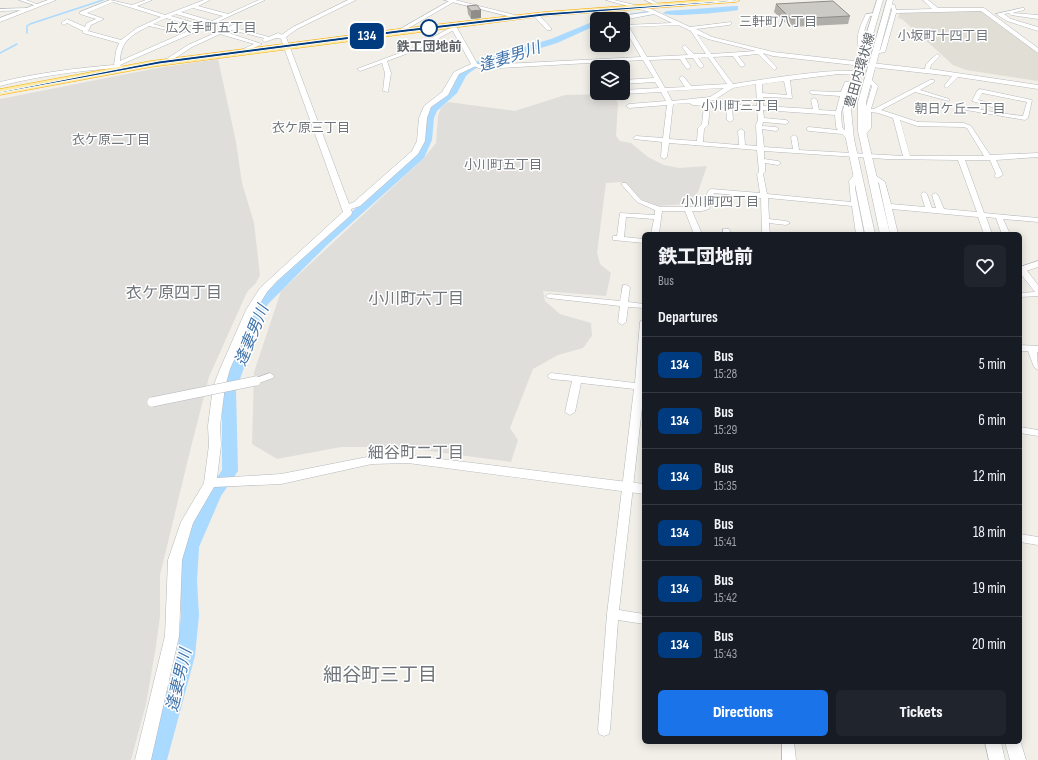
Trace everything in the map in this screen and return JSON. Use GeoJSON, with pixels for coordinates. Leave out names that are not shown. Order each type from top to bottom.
{"type":"FeatureCollection","features":[{"type":"Feature","properties":{"kind":"highway"},"geometry":{"type":"LineString","coordinates":[[0,92],[118,66],[241,52],[285,41],[454,27],[536,15],[736,0]]}},
{"type":"Feature","properties":{"kind":"street"},"geometry":{"type":"LineString","coordinates":[[21,0],[37,5]]}},
{"type":"Feature","properties":{"kind":"street"},"geometry":{"type":"LineString","coordinates":[[0,20],[27,8],[53,0]]}},
{"type":"Feature","properties":{"kind":"street"},"geometry":{"type":"LineString","coordinates":[[131,7],[150,0]]}},
{"type":"Feature","properties":{"kind":"street"},"geometry":{"type":"LineString","coordinates":[[190,0],[201,3]]}},
{"type":"Feature","properties":{"kind":"street"},"geometry":{"type":"LineString","coordinates":[[118,66],[119,47],[122,42],[136,31],[149,24],[208,0]]}},
{"type":"Feature","properties":{"kind":"street"},"geometry":{"type":"LineString","coordinates":[[0,84],[43,74],[118,66],[170,38],[263,0]]}},
{"type":"Feature","properties":{"kind":"street"},"geometry":{"type":"LineString","coordinates":[[143,760],[172,636],[175,560],[187,522],[219,483],[214,426],[219,387],[225,369],[251,310],[264,290],[274,279],[348,214],[347,207],[334,176],[285,41],[284,34],[353,0]]}},
{"type":"Feature","properties":{"kind":"street"},"geometry":{"type":"LineString","coordinates":[[398,32],[452,0],[520,17]]}},
{"type":"Feature","properties":{"kind":"street"},"geometry":{"type":"LineString","coordinates":[[608,0],[640,7],[710,38],[762,52],[927,71],[1038,87]]}},
{"type":"Feature","properties":{"kind":"street"},"geometry":{"type":"LineString","coordinates":[[647,0],[661,6]]}},
{"type":"Feature","properties":{"kind":"street","name":"豊田内環状線"},"geometry":{"type":"LineString","coordinates":[[870,232],[850,139],[847,110],[864,52],[872,15],[880,0]]}},
{"type":"Feature","properties":{"kind":"street"},"geometry":{"type":"LineString","coordinates":[[925,0],[937,10]]}},
{"type":"Feature","properties":{"kind":"street"},"geometry":{"type":"LineString","coordinates":[[86,30],[89,24],[101,19],[82,13],[112,1],[259,44]]}},
{"type":"Feature","properties":{"kind":"street"},"geometry":{"type":"LineString","coordinates":[[240,2],[252,5]]}},
{"type":"Feature","properties":{"kind":"street"},"geometry":{"type":"LineString","coordinates":[[876,53],[882,52],[893,12],[893,6],[890,2]]}},
{"type":"Feature","properties":{"kind":"street","name":"豊田内環状線"},"geometry":{"type":"LineString","coordinates":[[885,232],[863,134],[862,102],[890,2]]}},
{"type":"Feature","properties":{"kind":"street"},"geometry":{"type":"LineString","coordinates":[[990,16],[1022,9],[1014,5]]}},
{"type":"Feature","properties":{"kind":"street"},"geometry":{"type":"LineString","coordinates":[[193,6],[227,15]]}},
{"type":"Feature","properties":{"kind":"street"},"geometry":{"type":"LineString","coordinates":[[1,9],[27,8]]}},
{"type":"Feature","properties":{"kind":"street"},"geometry":{"type":"LineString","coordinates":[[893,12],[980,8],[1038,52]]}},
{"type":"Feature","properties":{"kind":"street"},"geometry":{"type":"LineString","coordinates":[[177,13],[211,22]]}},
{"type":"Feature","properties":{"kind":"street"},"geometry":{"type":"LineString","coordinates":[[630,16],[655,13]]}},
{"type":"Feature","properties":{"kind":"street"},"geometry":{"type":"LineString","coordinates":[[1003,14],[1036,17],[1035,29]]}},
{"type":"Feature","properties":{"kind":"street"},"geometry":{"type":"LineString","coordinates":[[1003,14],[1009,20],[1035,29]]}},
{"type":"Feature","properties":{"kind":"street"},"geometry":{"type":"LineString","coordinates":[[536,15],[549,29]]}},
{"type":"Feature","properties":{"kind":"street"},"geometry":{"type":"LineString","coordinates":[[64,23],[67,21],[86,30],[86,32],[122,42]]}},
{"type":"Feature","properties":{"kind":"street"},"geometry":{"type":"LineString","coordinates":[[630,27],[677,23]]}},
{"type":"Feature","properties":{"kind":"street"},"geometry":{"type":"LineString","coordinates":[[630,27],[691,30],[729,23]]}},
{"type":"Feature","properties":{"kind":"street"},"geometry":{"type":"LineString","coordinates":[[149,24],[165,29]]}},
{"type":"Feature","properties":{"kind":"street"},"geometry":{"type":"LineString","coordinates":[[168,61],[184,49],[239,24]]}},
{"type":"Feature","properties":{"kind":"street"},"geometry":{"type":"LineString","coordinates":[[360,69],[415,49],[454,27],[478,66]]}},
{"type":"Feature","properties":{"kind":"street"},"geometry":{"type":"LineString","coordinates":[[230,28],[269,38]]}},
{"type":"Feature","properties":{"kind":"street"},"geometry":{"type":"LineString","coordinates":[[1035,29],[1029,30],[1038,33]]}},
{"type":"Feature","properties":{"kind":"street"},"geometry":{"type":"LineString","coordinates":[[691,30],[731,86]]}},
{"type":"Feature","properties":{"kind":"street"},"geometry":{"type":"LineString","coordinates":[[630,34],[670,102],[664,157]]}},
{"type":"Feature","properties":{"kind":"street"},"geometry":{"type":"LineString","coordinates":[[241,52],[278,35],[278,37],[285,41]]}},
{"type":"Feature","properties":{"kind":"street"},"geometry":{"type":"LineString","coordinates":[[685,47],[701,66]]}},
{"type":"Feature","properties":{"kind":"street"},"geometry":{"type":"LineString","coordinates":[[630,62],[645,59],[762,52]]}},
{"type":"Feature","properties":{"kind":"street"},"geometry":{"type":"LineString","coordinates":[[762,52],[774,68]]}},
{"type":"Feature","properties":{"kind":"street"},"geometry":{"type":"LineString","coordinates":[[734,54],[742,64]]}},
{"type":"Feature","properties":{"kind":"street"},"geometry":{"type":"LineString","coordinates":[[927,71],[928,65],[937,56]]}},
{"type":"Feature","properties":{"kind":"street"},"geometry":{"type":"LineString","coordinates":[[682,57],[688,67]]}},
{"type":"Feature","properties":{"kind":"street"},"geometry":{"type":"LineString","coordinates":[[384,61],[388,73],[386,91]]}},
{"type":"Feature","properties":{"kind":"street"},"geometry":{"type":"LineString","coordinates":[[347,207],[357,204],[418,149],[421,141],[425,111],[448,89],[456,73],[478,66],[590,61]]}},
{"type":"Feature","properties":{"kind":"street"},"geometry":{"type":"LineString","coordinates":[[630,92],[689,88],[700,85],[731,86],[748,82],[759,83],[839,72],[858,73]]}},
{"type":"Feature","properties":{"kind":"street"},"geometry":{"type":"LineString","coordinates":[[760,95],[790,97],[785,79],[779,73]]}},
{"type":"Feature","properties":{"kind":"street"},"geometry":{"type":"LineString","coordinates":[[947,86],[956,75]]}},
{"type":"Feature","properties":{"kind":"street"},"geometry":{"type":"LineString","coordinates":[[809,76],[812,78],[813,84]]}},
{"type":"Feature","properties":{"kind":"street"},"geometry":{"type":"LineString","coordinates":[[682,78],[689,88]]}},
{"type":"Feature","properties":{"kind":"street"},"geometry":{"type":"LineString","coordinates":[[630,82],[656,80]]}},
{"type":"Feature","properties":{"kind":"street"},"geometry":{"type":"LineString","coordinates":[[863,134],[868,128],[868,110],[875,86],[869,80]]}},
{"type":"Feature","properties":{"kind":"street"},"geometry":{"type":"LineString","coordinates":[[876,110],[932,81]]}},
{"type":"Feature","properties":{"kind":"street"},"geometry":{"type":"LineString","coordinates":[[850,139],[839,127],[838,113],[847,83],[855,82]]}},
{"type":"Feature","properties":{"kind":"street"},"geometry":{"type":"LineString","coordinates":[[759,83],[761,120],[759,127],[762,161],[762,172],[760,174],[764,196],[766,232]]}},
{"type":"Feature","properties":{"kind":"street"},"geometry":{"type":"LineString","coordinates":[[995,114],[998,106],[1009,97],[1016,83]]}},
{"type":"Feature","properties":{"kind":"street"},"geometry":{"type":"LineString","coordinates":[[629,106],[712,99],[731,86]]}},
{"type":"Feature","properties":{"kind":"street"},"geometry":{"type":"LineString","coordinates":[[916,90],[947,100]]}},
{"type":"Feature","properties":{"kind":"street"},"geometry":{"type":"LineString","coordinates":[[968,109],[978,114],[995,114],[1025,118],[1030,101],[981,91],[975,101],[998,106]]}},
{"type":"Feature","properties":{"kind":"street"},"geometry":{"type":"LineString","coordinates":[[812,92],[844,94]]}},
{"type":"Feature","properties":{"kind":"street"},"geometry":{"type":"LineString","coordinates":[[814,100],[816,111]]}},
{"type":"Feature","properties":{"kind":"street"},"geometry":{"type":"LineString","coordinates":[[690,101],[838,113]]}},
{"type":"Feature","properties":{"kind":"street"},"geometry":{"type":"LineString","coordinates":[[700,143],[701,128],[705,125],[707,103]]}},
{"type":"Feature","properties":{"kind":"street"},"geometry":{"type":"LineString","coordinates":[[729,105],[730,120]]}},
{"type":"Feature","properties":{"kind":"street"},"geometry":{"type":"LineString","coordinates":[[868,110],[876,110],[917,124],[964,125],[969,127],[990,157],[1000,175],[997,176]]}},
{"type":"Feature","properties":{"kind":"street"},"geometry":{"type":"LineString","coordinates":[[896,117],[907,158]]}},
{"type":"Feature","properties":{"kind":"street"},"geometry":{"type":"LineString","coordinates":[[761,120],[786,122]]}},
{"type":"Feature","properties":{"kind":"street"},"geometry":{"type":"LineString","coordinates":[[759,127],[776,129]]}},
{"type":"Feature","properties":{"kind":"street"},"geometry":{"type":"LineString","coordinates":[[809,129],[843,132]]}},
{"type":"Feature","properties":{"kind":"street"},"geometry":{"type":"LineString","coordinates":[[741,131],[742,146]]}},
{"type":"Feature","properties":{"kind":"street"},"geometry":{"type":"LineString","coordinates":[[794,137],[796,151]]}},
{"type":"Feature","properties":{"kind":"street"},"geometry":{"type":"LineString","coordinates":[[636,138],[907,158],[961,159],[1038,155]]}},
{"type":"Feature","properties":{"kind":"street"},"geometry":{"type":"LineString","coordinates":[[961,159],[987,232]]}},
{"type":"Feature","properties":{"kind":"street"},"geometry":{"type":"LineString","coordinates":[[762,161],[778,163]]}},
{"type":"Feature","properties":{"kind":"street"},"geometry":{"type":"LineString","coordinates":[[857,175],[852,181],[854,204],[860,232]]}},
{"type":"Feature","properties":{"kind":"street"},"geometry":{"type":"LineString","coordinates":[[873,176],[882,182],[894,232]]}},
{"type":"Feature","properties":{"kind":"street"},"geometry":{"type":"LineString","coordinates":[[624,184],[639,201],[659,209],[702,209],[706,207],[711,191],[854,204]]}},
{"type":"Feature","properties":{"kind":"street"},"geometry":{"type":"LineString","coordinates":[[924,194],[929,210]]}},
{"type":"Feature","properties":{"kind":"street"},"geometry":{"type":"LineString","coordinates":[[935,195],[941,211]]}},
{"type":"Feature","properties":{"kind":"street"},"geometry":{"type":"LineString","coordinates":[[887,206],[1037,221]]}},
{"type":"Feature","properties":{"kind":"street"},"geometry":{"type":"LineString","coordinates":[[655,232],[659,209]]}},
{"type":"Feature","properties":{"kind":"street"},"geometry":{"type":"LineString","coordinates":[[688,209],[697,232]]}},
{"type":"Feature","properties":{"kind":"street"},"geometry":{"type":"LineString","coordinates":[[642,241],[617,238],[623,215],[658,217]]}},
{"type":"Feature","properties":{"kind":"street"},"geometry":{"type":"LineString","coordinates":[[999,217],[1005,232]]}},
{"type":"Feature","properties":{"kind":"street"},"geometry":{"type":"LineString","coordinates":[[766,221],[786,223]]}},
{"type":"Feature","properties":{"kind":"street"},"geometry":{"type":"LineString","coordinates":[[883,223],[893,232]]}},
{"type":"Feature","properties":{"kind":"street"},"geometry":{"type":"LineString","coordinates":[[859,225],[868,232]]}},
{"type":"Feature","properties":{"kind":"street"},"geometry":{"type":"LineString","coordinates":[[1038,264],[1022,268],[1038,290]]}},
{"type":"Feature","properties":{"kind":"street"},"geometry":{"type":"LineString","coordinates":[[622,322],[626,287]]}},
{"type":"Feature","properties":{"kind":"street"},"geometry":{"type":"LineString","coordinates":[[1022,295],[1038,294]]}},
{"type":"Feature","properties":{"kind":"street"},"geometry":{"type":"LineString","coordinates":[[549,296],[642,306]]}},
{"type":"Feature","properties":{"kind":"street"},"geometry":{"type":"LineString","coordinates":[[1022,348],[1034,349],[1038,367]]}},
{"type":"Feature","properties":{"kind":"street"},"geometry":{"type":"LineString","coordinates":[[604,730],[612,614],[627,487],[641,387],[642,365]]}},
{"type":"Feature","properties":{"kind":"street"},"geometry":{"type":"LineString","coordinates":[[152,402],[256,382],[270,376]]}},
{"type":"Feature","properties":{"kind":"street"},"geometry":{"type":"LineString","coordinates":[[551,376],[641,387]]}},
{"type":"Feature","properties":{"kind":"street"},"geometry":{"type":"LineString","coordinates":[[570,412],[577,379]]}},
{"type":"Feature","properties":{"kind":"street"},"geometry":{"type":"LineString","coordinates":[[1022,430],[1038,433]]}},
{"type":"Feature","properties":{"kind":"street"},"geometry":{"type":"LineString","coordinates":[[219,483],[295,477],[372,460],[402,458],[498,469],[642,489]]}},
{"type":"Feature","properties":{"kind":"street"},"geometry":{"type":"LineString","coordinates":[[1022,538],[1038,540]]}},
{"type":"Feature","properties":{"kind":"street"},"geometry":{"type":"LineString","coordinates":[[612,614],[642,619]]}},
{"type":"Feature","properties":{"kind":"street"},"geometry":{"type":"LineString","coordinates":[[788,744],[789,760]]}},
{"type":"Feature","properties":{"kind":"street"},"geometry":{"type":"LineString","coordinates":[[1014,744],[1018,760]]}},
{"type":"Feature","properties":{"kind":"shaded area"},"geometry":{"type":"Polygon","coordinates":[[[979,9],[1038,52],[1038,81],[966,70],[953,65],[902,19],[898,18],[900,12],[979,9]]]}},
{"type":"Feature","properties":{"kind":"shaded area"},"geometry":{"type":"Polygon","coordinates":[[[218,59],[236,142],[242,183],[254,223],[260,275],[256,283],[247,292],[209,377],[160,575],[160,616],[156,646],[146,704],[131,760],[0,760],[0,99],[157,68],[218,59]]]}},
{"type":"Feature","properties":{"kind":"shaded area"},"geometry":{"type":"Polygon","coordinates":[[[590,94],[590,100],[616,100],[618,104],[616,136],[620,141],[631,143],[648,157],[664,165],[679,168],[707,166],[698,192],[687,204],[657,206],[636,197],[622,182],[606,183],[597,253],[600,264],[611,273],[606,296],[543,291],[545,301],[560,314],[591,323],[592,336],[583,348],[558,355],[533,369],[510,428],[518,440],[511,462],[399,447],[341,447],[277,459],[252,444],[254,372],[281,291],[423,159],[436,143],[438,116],[441,108],[448,102],[515,111],[565,95],[590,94]]]}},
{"type":"Feature","properties":{"kind":"building"},"geometry":{"type":"Polygon","coordinates":[[[833,1],[850,16],[791,19],[776,4],[833,1]]]}},
{"type":"Feature","properties":{"kind":"building"},"geometry":{"type":"Polygon","coordinates":[[[477,5],[481,10],[471,11],[467,6],[477,5]]]}},
{"type":"Feature","properties":{"kind":"waterway"},"geometry":{"type":"LineString","coordinates":[[27,33],[27,26],[30,24],[103,0]]}},
{"type":"Feature","properties":{"kind":"waterway","name":"逢妻男川"},"geometry":{"type":"LineString","coordinates":[[667,13],[735,8]]}},
{"type":"Feature","properties":{"kind":"waterway","name":"逢妻男川"},"geometry":{"type":"LineString","coordinates":[[630,16],[649,13]]}},
{"type":"Feature","properties":{"kind":"waterway","name":"逢妻男川"},"geometry":{"type":"LineString","coordinates":[[157,760],[186,656],[190,615],[188,581],[191,547],[214,494],[230,471],[229,391],[256,315],[263,302],[323,243],[420,156],[427,140],[429,118],[432,111],[453,91],[466,71],[475,65],[554,41],[590,25]]}},
{"type":"Feature","properties":{"kind":"waterway"},"geometry":{"type":"LineString","coordinates":[[0,53],[17,44]]}},
{"type":"Feature","properties":{"kind":"bus line","name":"134"},"geometry":{"type":"LineString","coordinates":[[0,92],[139,65],[398,32],[544,14],[736,0]]}},
{"type":"Feature","properties":{"kind":"place","name":"鉄工団地前"},"geometry":{"type":"Point","coordinates":[429,28]}},
{"type":"Feature","properties":{"kind":"district","name":"三軒町八丁目"},"geometry":{"type":"Point","coordinates":[778,21]}},
{"type":"Feature","properties":{"kind":"district","name":"広久手町五丁目"},"geometry":{"type":"Point","coordinates":[211,27]}},
{"type":"Feature","properties":{"kind":"district","name":"小坂町十四丁目"},"geometry":{"type":"Point","coordinates":[943,35]}},
{"type":"Feature","properties":{"kind":"district","name":"小川町三丁目"},"geometry":{"type":"Point","coordinates":[740,105]}},
{"type":"Feature","properties":{"kind":"district","name":"朝日ケ丘一丁目"},"geometry":{"type":"Point","coordinates":[960,108]}},
{"type":"Feature","properties":{"kind":"district","name":"衣ケ原三丁目"},"geometry":{"type":"Point","coordinates":[311,127]}},
{"type":"Feature","properties":{"kind":"district","name":"衣ケ原二丁目"},"geometry":{"type":"Point","coordinates":[111,139]}},
{"type":"Feature","properties":{"kind":"district","name":"小川町五丁目"},"geometry":{"type":"Point","coordinates":[503,164]}},
{"type":"Feature","properties":{"kind":"district","name":"小川町四丁目"},"geometry":{"type":"Point","coordinates":[720,201]}},
{"type":"Feature","properties":{"kind":"district","name":"衣ケ原四丁目"},"geometry":{"type":"Point","coordinates":[174,292]}},
{"type":"Feature","properties":{"kind":"district","name":"小川町六丁目"},"geometry":{"type":"Point","coordinates":[416,298]}},
{"type":"Feature","properties":{"kind":"district","name":"細谷町二丁目"},"geometry":{"type":"Point","coordinates":[416,452]}},
{"type":"Feature","properties":{"kind":"district","name":"細谷町三丁目"},"geometry":{"type":"Point","coordinates":[380,674]}}]}
